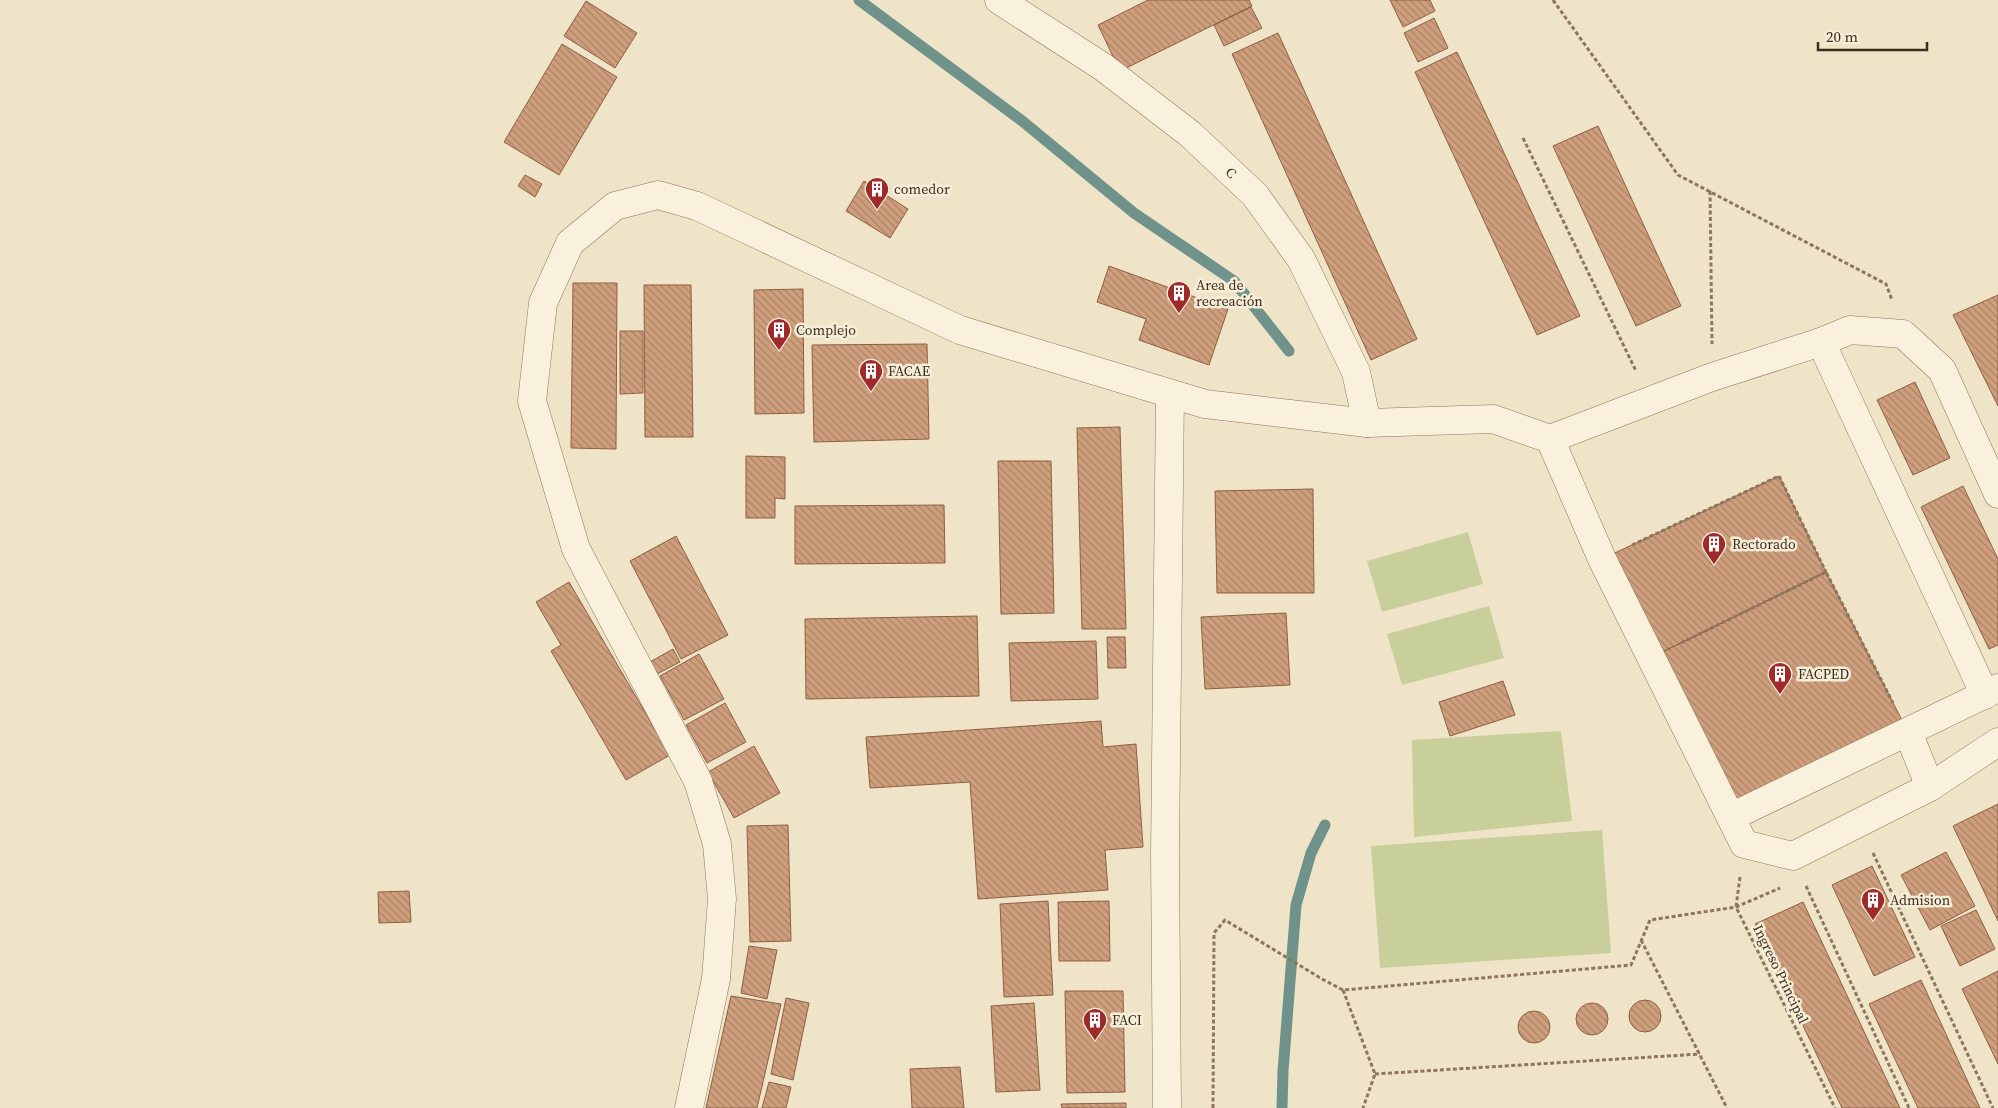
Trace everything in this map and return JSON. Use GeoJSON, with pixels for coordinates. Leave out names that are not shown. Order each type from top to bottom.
{"type":"FeatureCollection","features":[{"type":"Feature","properties":{"kind":"street","name":"C"},"geometry":{"type":"LineString","coordinates":[[999,0],[1103,66],[1190,134],[1255,195],[1301,259],[1356,372],[1367,423]]}},
{"type":"Feature","properties":{"kind":"street"},"geometry":{"type":"LineString","coordinates":[[689,1108],[716,980],[722,899],[717,844],[698,781],[576,549],[532,401],[543,303],[570,243],[615,206],[658,195],[697,206],[960,330],[1170,394],[1205,404],[1367,423],[1493,419],[1550,439],[1712,377],[1821,342],[1850,330],[1904,334],[1942,370],[1998,494]]}},
{"type":"Feature","properties":{"kind":"street"},"geometry":{"type":"LineString","coordinates":[[1731,817],[1992,691],[1821,342]]}},
{"type":"Feature","properties":{"kind":"street"},"geometry":{"type":"LineString","coordinates":[[1167,1108],[1165,854],[1170,394]]}},
{"type":"Feature","properties":{"kind":"street"},"geometry":{"type":"LineString","coordinates":[[1550,439],[1602,559],[1744,844],[1793,856],[1930,787],[1998,742]]}},
{"type":"Feature","properties":{"kind":"street"},"geometry":{"type":"LineString","coordinates":[[1908,732],[1930,787]]}},
{"type":"Feature","properties":{"kind":"path"},"geometry":{"type":"LineString","coordinates":[[1553,0],[1678,175],[1886,284],[1904,334]]}},
{"type":"Feature","properties":{"kind":"path"},"geometry":{"type":"LineString","coordinates":[[1523,138],[1650,401]]}},
{"type":"Feature","properties":{"kind":"path"},"geometry":{"type":"LineString","coordinates":[[1710,191],[1712,377]]}},
{"type":"Feature","properties":{"kind":"path"},"geometry":{"type":"LineString","coordinates":[[1602,559],[1779,476],[1908,732]]}},
{"type":"Feature","properties":{"kind":"path"},"geometry":{"type":"LineString","coordinates":[[1652,658],[1826,572]]}},
{"type":"Feature","properties":{"kind":"path"},"geometry":{"type":"LineString","coordinates":[[1212,1108],[1214,933],[1225,920],[1343,990],[1631,965],[1650,920],[1736,907],[1744,844]]}},
{"type":"Feature","properties":{"kind":"path"},"geometry":{"type":"LineString","coordinates":[[1871,850],[1994,1108]]}},
{"type":"Feature","properties":{"kind":"path"},"geometry":{"type":"LineString","coordinates":[[1802,879],[1909,1108]]}},
{"type":"Feature","properties":{"kind":"path","name":"Ingreso Principal"},"geometry":{"type":"LineString","coordinates":[[1736,907],[1835,1108]]}},
{"type":"Feature","properties":{"kind":"path"},"geometry":{"type":"LineString","coordinates":[[1641,940],[1727,1108]]}},
{"type":"Feature","properties":{"kind":"path"},"geometry":{"type":"LineString","coordinates":[[1343,990],[1375,1074],[1363,1108]]}},
{"type":"Feature","properties":{"kind":"path"},"geometry":{"type":"LineString","coordinates":[[1375,1074],[1700,1054]]}},
{"type":"Feature","properties":{"kind":"green space"},"geometry":{"type":"Polygon","coordinates":[[[1468,532],[1483,584],[1382,612],[1367,561],[1468,532]]]}},
{"type":"Feature","properties":{"kind":"green space"},"geometry":{"type":"Polygon","coordinates":[[[1489,606],[1504,658],[1402,685],[1387,634],[1489,606]]]}},
{"type":"Feature","properties":{"kind":"green space"},"geometry":{"type":"Polygon","coordinates":[[[1561,731],[1572,821],[1414,837],[1412,740],[1561,731]]]}},
{"type":"Feature","properties":{"kind":"green space"},"geometry":{"type":"Polygon","coordinates":[[[1602,830],[1611,953],[1380,968],[1371,846],[1602,830]]]}},
{"type":"Feature","properties":{"kind":"building"},"geometry":{"type":"Polygon","coordinates":[[[1148,0],[1249,0],[1252,6],[1120,71],[1098,25],[1148,0]]]}},
{"type":"Feature","properties":{"kind":"building"},"geometry":{"type":"Polygon","coordinates":[[[1390,0],[1430,0],[1435,11],[1403,27],[1390,0]]]}},
{"type":"Feature","properties":{"kind":"building"},"geometry":{"type":"Polygon","coordinates":[[[586,1],[637,33],[615,68],[564,36],[586,1]]]}},
{"type":"Feature","properties":{"kind":"building"},"geometry":{"type":"Polygon","coordinates":[[[1251,7],[1262,28],[1224,46],[1214,25],[1251,7]]]}},
{"type":"Feature","properties":{"kind":"building"},"geometry":{"type":"Polygon","coordinates":[[[1434,18],[1448,48],[1418,62],[1404,33],[1434,18]]]}},
{"type":"Feature","properties":{"kind":"building"},"geometry":{"type":"Polygon","coordinates":[[[1278,33],[1417,339],[1371,360],[1232,54],[1278,33]]]}},
{"type":"Feature","properties":{"kind":"building"},"geometry":{"type":"Polygon","coordinates":[[[562,44],[617,77],[559,175],[504,142],[562,44]]]}},
{"type":"Feature","properties":{"kind":"building"},"geometry":{"type":"Polygon","coordinates":[[[1457,52],[1580,316],[1537,335],[1415,72],[1457,52]]]}},
{"type":"Feature","properties":{"kind":"building"},"geometry":{"type":"Polygon","coordinates":[[[1598,126],[1681,306],[1636,326],[1553,146],[1598,126]]]}},
{"type":"Feature","properties":{"kind":"building"},"geometry":{"type":"Polygon","coordinates":[[[525,175],[542,184],[535,197],[518,186],[525,175]]]}},
{"type":"Feature","properties":{"kind":"building","name":"comedor"},"geometry":{"type":"Polygon","coordinates":[[[864,181],[908,209],[890,238],[846,211],[864,181]]]}},
{"type":"Feature","properties":{"kind":"building","name":"Area de recreación"},"geometry":{"type":"Polygon","coordinates":[[[1109,266],[1228,309],[1209,365],[1139,340],[1146,319],[1097,302],[1109,266]]]}},
{"type":"Feature","properties":{"kind":"building"},"geometry":{"type":"Polygon","coordinates":[[[573,283],[617,283],[616,449],[571,448],[573,283]]]}},
{"type":"Feature","properties":{"kind":"building"},"geometry":{"type":"Polygon","coordinates":[[[644,285],[691,285],[693,437],[645,437],[644,285]]]}},
{"type":"Feature","properties":{"kind":"building","name":"Complejo"},"geometry":{"type":"Polygon","coordinates":[[[803,289],[804,413],[755,414],[754,290],[803,289]]]}},
{"type":"Feature","properties":{"kind":"building"},"geometry":{"type":"Polygon","coordinates":[[[1998,295],[1998,406],[1953,315],[1998,295]]]}},
{"type":"Feature","properties":{"kind":"building"},"geometry":{"type":"Polygon","coordinates":[[[620,331],[643,331],[643,393],[620,394],[620,331]]]}},
{"type":"Feature","properties":{"kind":"building","name":"FACAE"},"geometry":{"type":"Polygon","coordinates":[[[927,344],[929,439],[814,442],[812,345],[927,344]]]}},
{"type":"Feature","properties":{"kind":"building"},"geometry":{"type":"Polygon","coordinates":[[[1915,382],[1950,458],[1913,475],[1877,400],[1915,382]]]}},
{"type":"Feature","properties":{"kind":"building"},"geometry":{"type":"Polygon","coordinates":[[[1120,427],[1126,629],[1082,629],[1077,428],[1120,427]]]}},
{"type":"Feature","properties":{"kind":"building"},"geometry":{"type":"Polygon","coordinates":[[[746,456],[785,457],[785,499],[775,498],[775,518],[746,518],[746,456]]]}},
{"type":"Feature","properties":{"kind":"building"},"geometry":{"type":"Polygon","coordinates":[[[998,461],[1051,461],[1054,613],[1001,614],[998,461]]]}},
{"type":"Feature","properties":{"kind":"building","name":"Rectorado"},"geometry":{"type":"Polygon","coordinates":[[[1779,476],[1826,572],[1652,657],[1602,559],[1779,476]]]}},
{"type":"Feature","properties":{"kind":"building"},"geometry":{"type":"Polygon","coordinates":[[[1963,486],[1998,559],[1998,645],[1989,649],[1921,507],[1963,486]]]}},
{"type":"Feature","properties":{"kind":"building"},"geometry":{"type":"Polygon","coordinates":[[[1313,489],[1314,593],[1217,593],[1215,491],[1313,489]]]}},
{"type":"Feature","properties":{"kind":"building"},"geometry":{"type":"Polygon","coordinates":[[[944,505],[945,563],[795,564],[795,506],[944,505]]]}},
{"type":"Feature","properties":{"kind":"building"},"geometry":{"type":"Polygon","coordinates":[[[676,536],[728,635],[681,659],[630,561],[676,536]]]}},
{"type":"Feature","properties":{"kind":"building","name":"FACPED"},"geometry":{"type":"Polygon","coordinates":[[[1826,572],[1908,732],[1731,817],[1652,657],[1826,572]]]}},
{"type":"Feature","properties":{"kind":"building"},"geometry":{"type":"Polygon","coordinates":[[[569,582],[670,755],[626,780],[551,651],[561,645],[536,602],[569,582]]]}},
{"type":"Feature","properties":{"kind":"building"},"geometry":{"type":"Polygon","coordinates":[[[1286,613],[1290,685],[1205,689],[1201,617],[1286,613]]]}},
{"type":"Feature","properties":{"kind":"building"},"geometry":{"type":"Polygon","coordinates":[[[977,616],[979,696],[806,699],[805,619],[977,616]]]}},
{"type":"Feature","properties":{"kind":"building"},"geometry":{"type":"Polygon","coordinates":[[[1107,637],[1125,637],[1126,668],[1108,668],[1107,637]]]}},
{"type":"Feature","properties":{"kind":"building"},"geometry":{"type":"Polygon","coordinates":[[[1096,641],[1098,699],[1011,701],[1009,643],[1096,641]]]}},
{"type":"Feature","properties":{"kind":"building"},"geometry":{"type":"Polygon","coordinates":[[[673,649],[680,662],[657,674],[650,662],[673,649]]]}},
{"type":"Feature","properties":{"kind":"building"},"geometry":{"type":"Polygon","coordinates":[[[699,654],[724,699],[684,720],[660,676],[699,654]]]}},
{"type":"Feature","properties":{"kind":"building"},"geometry":{"type":"Polygon","coordinates":[[[1503,681],[1515,715],[1450,736],[1439,702],[1503,681]]]}},
{"type":"Feature","properties":{"kind":"building"},"geometry":{"type":"Polygon","coordinates":[[[725,703],[746,742],[707,763],[686,725],[725,703]]]}},
{"type":"Feature","properties":{"kind":"building"},"geometry":{"type":"Polygon","coordinates":[[[1101,721],[1103,747],[1136,744],[1143,847],[1105,850],[1108,890],[978,899],[970,782],[870,788],[866,737],[1101,721]]]}},
{"type":"Feature","properties":{"kind":"building"},"geometry":{"type":"Polygon","coordinates":[[[754,746],[780,793],[734,818],[708,772],[754,746]]]}},
{"type":"Feature","properties":{"kind":"building"},"geometry":{"type":"Polygon","coordinates":[[[1998,804],[1998,921],[1953,826],[1998,804]]]}},
{"type":"Feature","properties":{"kind":"building"},"geometry":{"type":"Polygon","coordinates":[[[788,825],[791,941],[750,942],[747,826],[788,825]]]}},
{"type":"Feature","properties":{"kind":"building"},"geometry":{"type":"Polygon","coordinates":[[[1946,852],[1975,906],[1930,930],[1901,875],[1946,852]]]}},
{"type":"Feature","properties":{"kind":"building","name":"Admision"},"geometry":{"type":"Polygon","coordinates":[[[1872,866],[1915,957],[1874,976],[1832,885],[1872,866]]]}},
{"type":"Feature","properties":{"kind":"building"},"geometry":{"type":"Polygon","coordinates":[[[409,891],[411,922],[379,923],[378,892],[409,891]]]}},
{"type":"Feature","properties":{"kind":"building"},"geometry":{"type":"Polygon","coordinates":[[[1048,901],[1053,995],[1004,997],[1000,904],[1048,901]]]}},
{"type":"Feature","properties":{"kind":"building"},"geometry":{"type":"Polygon","coordinates":[[[1109,901],[1110,961],[1059,961],[1058,902],[1109,901]]]}},
{"type":"Feature","properties":{"kind":"building"},"geometry":{"type":"Polygon","coordinates":[[[1803,902],[1900,1108],[1842,1108],[1755,924],[1803,902]]]}},
{"type":"Feature","properties":{"kind":"building"},"geometry":{"type":"Polygon","coordinates":[[[1976,910],[1995,949],[1960,966],[1941,926],[1976,910]]]}},
{"type":"Feature","properties":{"kind":"building"},"geometry":{"type":"Polygon","coordinates":[[[749,946],[777,950],[767,999],[741,993],[749,946]]]}},
{"type":"Feature","properties":{"kind":"building"},"geometry":{"type":"Polygon","coordinates":[[[1998,971],[1998,1064],[1962,989],[1998,971]]]}},
{"type":"Feature","properties":{"kind":"building"},"geometry":{"type":"Polygon","coordinates":[[[1921,980],[1980,1108],[1918,1108],[1869,1004],[1921,980]]]}},
{"type":"Feature","properties":{"kind":"building","name":"FACI"},"geometry":{"type":"Polygon","coordinates":[[[1065,991],[1123,991],[1125,1092],[1067,1093],[1065,991]]]}},
{"type":"Feature","properties":{"kind":"building"},"geometry":{"type":"Polygon","coordinates":[[[731,996],[781,1004],[757,1108],[706,1108],[731,996]]]}},
{"type":"Feature","properties":{"kind":"building"},"geometry":{"type":"Polygon","coordinates":[[[786,998],[809,1003],[793,1080],[771,1074],[786,998]]]}},
{"type":"Feature","properties":{"kind":"building"},"geometry":{"type":"Polygon","coordinates":[[[1645,1000],[1651,1001],[1656,1005],[1660,1010],[1660,1022],[1656,1027],[1651,1031],[1645,1032],[1639,1031],[1634,1027],[1630,1022],[1629,1016],[1630,1010],[1634,1005],[1639,1001],[1645,1000]]]}},
{"type":"Feature","properties":{"kind":"building"},"geometry":{"type":"Polygon","coordinates":[[[1034,1003],[1040,1090],[996,1092],[991,1006],[1034,1003]]]}},
{"type":"Feature","properties":{"kind":"building"},"geometry":{"type":"Polygon","coordinates":[[[1592,1003],[1598,1004],[1603,1008],[1607,1013],[1607,1025],[1603,1030],[1598,1034],[1592,1035],[1586,1034],[1581,1030],[1577,1025],[1576,1019],[1577,1013],[1581,1008],[1586,1004],[1592,1003]]]}},
{"type":"Feature","properties":{"kind":"building"},"geometry":{"type":"Polygon","coordinates":[[[1534,1011],[1540,1012],[1545,1016],[1549,1021],[1549,1033],[1545,1038],[1540,1042],[1534,1043],[1528,1042],[1523,1038],[1519,1033],[1518,1027],[1519,1021],[1523,1016],[1528,1012],[1534,1011]]]}},
{"type":"Feature","properties":{"kind":"building"},"geometry":{"type":"Polygon","coordinates":[[[960,1067],[964,1108],[912,1108],[910,1069],[960,1067]]]}},
{"type":"Feature","properties":{"kind":"building"},"geometry":{"type":"Polygon","coordinates":[[[769,1082],[791,1087],[786,1108],[762,1108],[769,1082]]]}},
{"type":"Feature","properties":{"kind":"building"},"geometry":{"type":"Polygon","coordinates":[[[1126,1103],[1126,1108],[1062,1108],[1061,1104],[1126,1103]]]}},
{"type":"Feature","properties":{"kind":"waterway"},"geometry":{"type":"LineString","coordinates":[[859,0],[1021,120],[1134,213],[1234,281],[1289,351]]}},
{"type":"Feature","properties":{"kind":"waterway"},"geometry":{"type":"LineString","coordinates":[[1282,1108],[1283,1071],[1296,905],[1311,853],[1325,825]]}},
{"type":"Feature","properties":{"kind":"place","name":"comedor"},"geometry":{"type":"Point","coordinates":[877,210]}},
{"type":"Feature","properties":{"kind":"place","name":"Area de recreación"},"geometry":{"type":"Point","coordinates":[1179,314]}},
{"type":"Feature","properties":{"kind":"place","name":"Complejo"},"geometry":{"type":"Point","coordinates":[779,351]}},
{"type":"Feature","properties":{"kind":"place","name":"FACAE"},"geometry":{"type":"Point","coordinates":[871,392]}},
{"type":"Feature","properties":{"kind":"place","name":"Rectorado"},"geometry":{"type":"Point","coordinates":[1714,565]}},
{"type":"Feature","properties":{"kind":"place","name":"FACPED"},"geometry":{"type":"Point","coordinates":[1780,695]}},
{"type":"Feature","properties":{"kind":"place","name":"Admision"},"geometry":{"type":"Point","coordinates":[1873,921]}},
{"type":"Feature","properties":{"kind":"place","name":"FACI"},"geometry":{"type":"Point","coordinates":[1095,1041]}}]}
